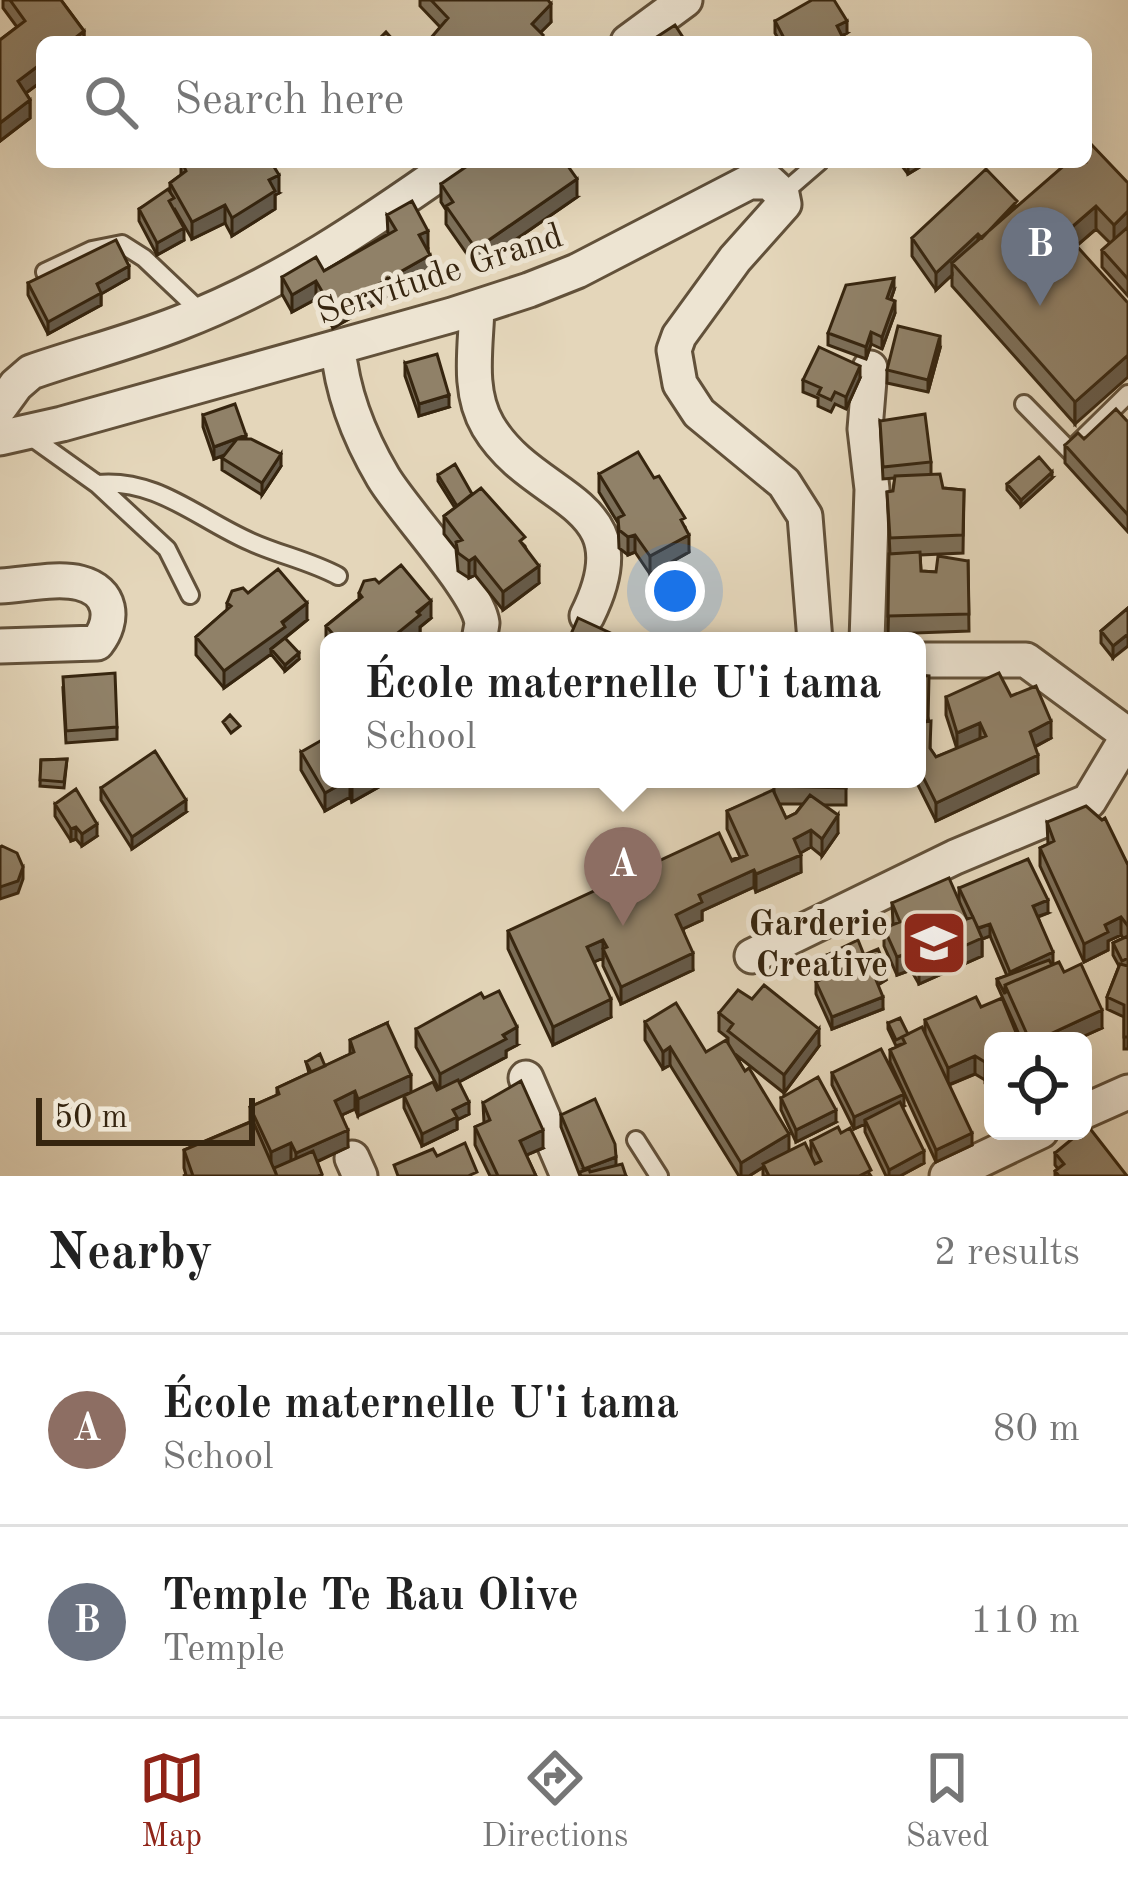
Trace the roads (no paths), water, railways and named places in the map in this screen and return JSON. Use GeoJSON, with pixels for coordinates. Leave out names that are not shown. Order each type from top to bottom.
{"type":"FeatureCollection","features":[{"type":"Feature","properties":{"kind":"street"},"geometry":{"type":"LineString","coordinates":[[636,36],[685,0]]}},
{"type":"Feature","properties":{"kind":"street"},"geometry":{"type":"LineString","coordinates":[[0,407],[31,372],[202,313],[371,224],[448,168]]}},
{"type":"Feature","properties":{"kind":"street","name":"Servitude Grand"},"geometry":{"type":"LineString","coordinates":[[13,435],[477,307],[577,271],[749,182],[769,182],[782,194]]}},
{"type":"Feature","properties":{"kind":"street"},"geometry":{"type":"LineString","coordinates":[[782,194],[780,211],[735,259],[679,336],[674,359],[680,384],[699,413],[784,482],[805,516],[814,632]]}},
{"type":"Feature","properties":{"kind":"street"},"geometry":{"type":"LineString","coordinates":[[477,307],[475,392],[487,425],[522,465],[577,503],[603,544],[607,561],[603,584],[587,616]]}},
{"type":"Feature","properties":{"kind":"street"},"geometry":{"type":"LineString","coordinates":[[338,347],[340,375],[368,449],[386,482],[466,591],[482,621],[480,632]]}},
{"type":"Feature","properties":{"kind":"street"},"geometry":{"type":"LineString","coordinates":[[867,632],[872,490],[865,429],[871,368]]}},
{"type":"Feature","properties":{"kind":"street"},"geometry":{"type":"LineString","coordinates":[[0,586],[77,581],[99,591],[109,605],[108,628],[97,643],[0,646]]}},
{"type":"Feature","properties":{"kind":"street"},"geometry":{"type":"LineString","coordinates":[[752,956],[955,857],[1089,801],[1128,735],[1026,660],[926,660]]}},
{"type":"Feature","properties":{"kind":"street"},"geometry":{"type":"LineString","coordinates":[[526,1078],[568,1176]]}},
{"type":"Feature","properties":{"kind":"street"},"geometry":{"type":"LineString","coordinates":[[1092,1108],[1128,1092]]}},
{"type":"Feature","properties":{"kind":"street"},"geometry":{"type":"LineString","coordinates":[[947,1176],[1022,1140]]}},
{"type":"Feature","properties":{"kind":"lane"},"geometry":{"type":"LineString","coordinates":[[782,194],[812,168]]}},
{"type":"Feature","properties":{"kind":"lane"},"geometry":{"type":"LineString","coordinates":[[45,272],[92,250],[122,244],[144,258],[202,313]]}},
{"type":"Feature","properties":{"kind":"lane"},"geometry":{"type":"LineString","coordinates":[[1024,404],[1070,452],[1115,416],[1128,394]]}},
{"type":"Feature","properties":{"kind":"lane"},"geometry":{"type":"LineString","coordinates":[[13,435],[97,484],[167,550],[190,595]]}},
{"type":"Feature","properties":{"kind":"lane"},"geometry":{"type":"LineString","coordinates":[[97,484],[140,484],[254,544],[308,560],[338,576]]}},
{"type":"Feature","properties":{"kind":"lane"},"geometry":{"type":"LineString","coordinates":[[637,1140],[659,1176]]}},
{"type":"Feature","properties":{"kind":"place","name":"Temple Te Rau Olive"},"geometry":{"type":"Point","coordinates":[1040,306]}},
{"type":"Feature","properties":{"kind":"place","name":"École maternelle U'i tama"},"geometry":{"type":"Point","coordinates":[623,926]}},
{"type":"Feature","properties":{"kind":"place","name":"Garderie Creative"},"geometry":{"type":"Point","coordinates":[934,943]}}]}
